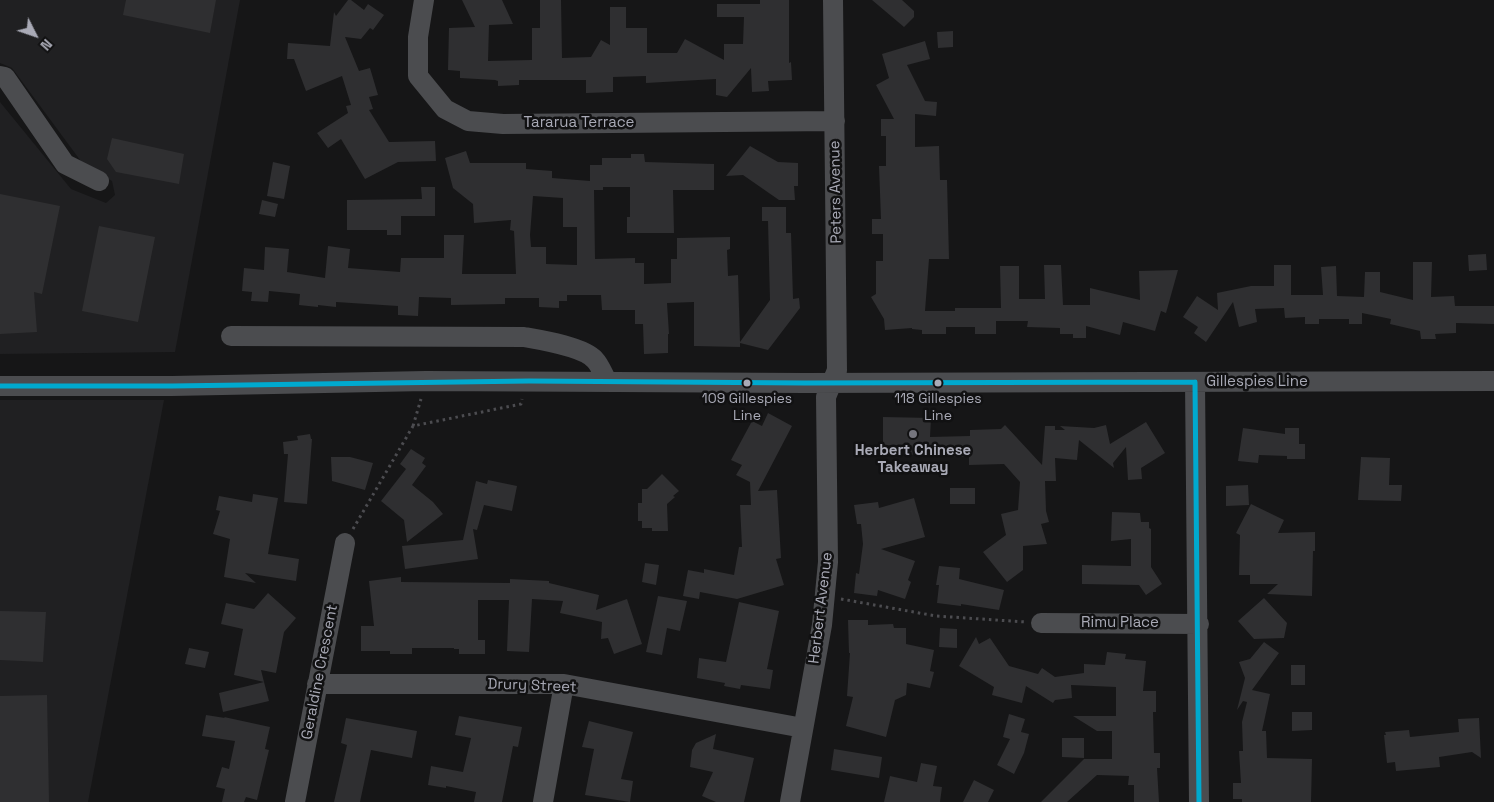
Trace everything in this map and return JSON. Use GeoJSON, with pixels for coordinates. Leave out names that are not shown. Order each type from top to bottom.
{"type":"FeatureCollection","features":[{"type":"Feature","properties":{"kind":"street","name":"Tararua Terrace"},"geometry":{"type":"LineString","coordinates":[[424,0],[418,37],[418,76],[445,109],[468,121],[513,124],[835,121]]}},
{"type":"Feature","properties":{"kind":"street","name":"Peters Avenue"},"geometry":{"type":"LineString","coordinates":[[832,383],[837,370],[833,0]]}},
{"type":"Feature","properties":{"kind":"street"},"geometry":{"type":"LineString","coordinates":[[0,76],[5,77],[65,164],[99,181]]}},
{"type":"Feature","properties":{"kind":"street"},"geometry":{"type":"LineString","coordinates":[[231,336],[524,337],[562,345],[583,352],[595,359],[607,381]]}},
{"type":"Feature","properties":{"kind":"street","name":"Gillespies Line"},"geometry":{"type":"LineString","coordinates":[[0,386],[172,386],[426,381],[832,383],[1494,381]]}},
{"type":"Feature","properties":{"kind":"street"},"geometry":{"type":"LineString","coordinates":[[1195,382],[1199,624],[1199,802]]}},
{"type":"Feature","properties":{"kind":"street","name":"Herbert Avenue"},"geometry":{"type":"LineString","coordinates":[[790,802],[822,625],[825,597],[828,562],[826,397],[832,383]]}},
{"type":"Feature","properties":{"kind":"street","name":"Geraldine Crescent"},"geometry":{"type":"LineString","coordinates":[[295,802],[345,543]]}},
{"type":"Feature","properties":{"kind":"street","name":"Rimu Place"},"geometry":{"type":"LineString","coordinates":[[1041,623],[1199,624]]}},
{"type":"Feature","properties":{"kind":"street","name":"Drury Street"},"geometry":{"type":"LineString","coordinates":[[317,684],[564,684],[803,728]]}},
{"type":"Feature","properties":{"kind":"street"},"geometry":{"type":"LineString","coordinates":[[543,802],[564,684]]}},
{"type":"Feature","properties":{"kind":"path"},"geometry":{"type":"LineString","coordinates":[[345,543],[413,426],[426,381]]}},
{"type":"Feature","properties":{"kind":"path"},"geometry":{"type":"LineString","coordinates":[[413,426],[520,404],[529,381]]}},
{"type":"Feature","properties":{"kind":"path"},"geometry":{"type":"LineString","coordinates":[[825,597],[936,616],[1041,623]]}},
{"type":"Feature","properties":{"kind":"shaded area"},"geometry":{"type":"Polygon","coordinates":[[[0,0],[240,0],[175,352],[0,354],[0,102],[71,189],[106,203],[115,195],[112,181],[83,164],[12,68],[0,63],[0,0]]]}},
{"type":"Feature","properties":{"kind":"shaded area"},"geometry":{"type":"Polygon","coordinates":[[[0,400],[164,400],[88,802],[0,802],[0,400]]]}},
{"type":"Feature","properties":{"kind":"building"},"geometry":{"type":"Polygon","coordinates":[[[126,0],[216,0],[210,33],[123,15],[126,0]]]}},
{"type":"Feature","properties":{"kind":"building"},"geometry":{"type":"Polygon","coordinates":[[[348,0],[351,0],[364,10],[368,4],[384,15],[373,30],[370,28],[361,39],[345,37],[359,71],[370,68],[378,95],[369,97],[373,109],[369,110],[389,142],[435,141],[436,161],[398,162],[365,179],[341,139],[328,148],[317,133],[348,113],[346,106],[351,105],[342,76],[306,91],[294,59],[287,59],[288,43],[330,46],[334,12],[336,16],[348,0]]]}},
{"type":"Feature","properties":{"kind":"building"},"geometry":{"type":"Polygon","coordinates":[[[462,0],[502,0],[513,24],[489,25],[488,61],[532,60],[532,28],[540,28],[540,0],[561,0],[562,58],[591,57],[601,40],[610,45],[610,7],[626,7],[626,28],[647,28],[647,53],[677,53],[685,39],[724,60],[724,44],[743,44],[744,17],[717,17],[717,4],[760,4],[760,0],[789,0],[789,63],[791,62],[792,80],[768,81],[769,91],[752,92],[751,68],[727,97],[716,95],[716,79],[646,83],[646,76],[613,77],[613,92],[586,93],[586,80],[519,80],[519,85],[498,86],[498,81],[495,80],[460,78],[460,71],[448,70],[449,28],[475,27],[462,0]]]}},
{"type":"Feature","properties":{"kind":"building"},"geometry":{"type":"Polygon","coordinates":[[[872,0],[902,0],[914,11],[914,17],[904,27],[872,0]]]}},
{"type":"Feature","properties":{"kind":"building"},"geometry":{"type":"Polygon","coordinates":[[[953,31],[953,47],[938,48],[937,32],[953,31]]]}},
{"type":"Feature","properties":{"kind":"building"},"geometry":{"type":"Polygon","coordinates":[[[925,41],[930,59],[907,65],[925,101],[937,102],[936,116],[915,114],[915,147],[939,146],[940,180],[947,180],[949,259],[929,259],[925,311],[955,311],[955,308],[1001,308],[1000,266],[1019,266],[1019,299],[1045,299],[1044,265],[1061,265],[1063,305],[1090,305],[1090,288],[1140,300],[1139,271],[1178,270],[1166,313],[1161,311],[1155,331],[1123,322],[1120,335],[1086,326],[1086,338],[1073,338],[1073,334],[1060,334],[1060,328],[1027,327],[1028,321],[996,321],[996,334],[975,334],[975,327],[946,327],[946,334],[922,334],[922,330],[912,328],[885,330],[884,319],[871,297],[876,294],[876,261],[883,261],[883,234],[872,234],[872,219],[881,219],[879,166],[886,166],[886,136],[881,136],[881,119],[894,119],[876,85],[889,78],[882,54],[925,41]]]}},
{"type":"Feature","properties":{"kind":"building"},"geometry":{"type":"Polygon","coordinates":[[[112,138],[184,154],[179,184],[116,172],[107,159],[112,138]]]}},
{"type":"Feature","properties":{"kind":"building"},"geometry":{"type":"Polygon","coordinates":[[[750,146],[778,162],[798,163],[798,186],[794,186],[795,200],[779,200],[743,175],[726,176],[750,146]]]}},
{"type":"Feature","properties":{"kind":"building"},"geometry":{"type":"Polygon","coordinates":[[[466,151],[470,163],[526,163],[526,169],[552,171],[552,178],[590,181],[590,165],[602,165],[602,158],[631,158],[631,154],[644,154],[645,162],[714,164],[714,190],[673,190],[674,233],[627,233],[627,217],[630,217],[630,187],[603,187],[603,190],[594,190],[595,259],[635,258],[635,263],[644,263],[644,284],[671,283],[671,259],[677,259],[677,238],[730,237],[730,249],[727,250],[728,276],[738,275],[740,342],[770,300],[768,221],[762,221],[762,207],[786,207],[786,233],[791,233],[793,299],[799,298],[800,308],[768,350],[740,343],[740,347],[694,346],[694,302],[667,303],[668,353],[644,354],[643,324],[635,324],[635,310],[602,310],[601,295],[567,295],[567,301],[559,301],[559,308],[539,307],[539,298],[505,298],[505,304],[451,305],[451,298],[419,297],[418,316],[398,315],[398,306],[336,302],[336,307],[299,305],[300,294],[269,291],[268,302],[251,301],[252,292],[242,291],[244,268],[264,270],[265,247],[289,249],[287,272],[325,278],[328,246],[350,249],[348,268],[400,272],[401,258],[444,258],[444,235],[464,235],[462,274],[516,274],[514,231],[510,230],[511,220],[474,223],[473,204],[453,188],[445,158],[466,151]],[[533,196],[531,247],[546,247],[546,264],[577,265],[577,227],[563,227],[563,198],[533,196]]]}},
{"type":"Feature","properties":{"kind":"building"},"geometry":{"type":"Polygon","coordinates":[[[273,162],[290,166],[284,199],[267,196],[273,162]]]}},
{"type":"Feature","properties":{"kind":"building"},"geometry":{"type":"Polygon","coordinates":[[[421,187],[435,187],[435,216],[401,216],[401,235],[387,235],[387,230],[347,230],[347,200],[422,199],[421,187]]]}},
{"type":"Feature","properties":{"kind":"building"},"geometry":{"type":"Polygon","coordinates":[[[0,194],[60,206],[42,294],[34,292],[37,332],[0,334],[0,194]]]}},
{"type":"Feature","properties":{"kind":"building"},"geometry":{"type":"Polygon","coordinates":[[[262,200],[278,204],[275,217],[259,214],[262,200]]]}},
{"type":"Feature","properties":{"kind":"building"},"geometry":{"type":"Polygon","coordinates":[[[99,226],[155,237],[138,322],[82,311],[99,226]]]}},
{"type":"Feature","properties":{"kind":"building"},"geometry":{"type":"Polygon","coordinates":[[[1486,254],[1487,270],[1469,271],[1468,255],[1486,254]]]}},
{"type":"Feature","properties":{"kind":"building"},"geometry":{"type":"Polygon","coordinates":[[[1413,262],[1432,262],[1431,297],[1454,296],[1455,306],[1494,306],[1494,324],[1456,323],[1456,333],[1435,334],[1436,339],[1421,339],[1420,331],[1390,324],[1391,319],[1362,313],[1362,324],[1349,324],[1349,319],[1319,319],[1319,324],[1305,324],[1305,317],[1285,318],[1284,308],[1255,309],[1257,322],[1239,327],[1233,302],[1206,342],[1194,333],[1198,327],[1183,317],[1197,296],[1218,310],[1217,293],[1251,286],[1274,286],[1274,265],[1291,265],[1291,295],[1323,295],[1321,267],[1336,266],[1337,296],[1364,297],[1365,272],[1380,272],[1380,292],[1413,300],[1413,262]]]}},
{"type":"Feature","properties":{"kind":"building"},"geometry":{"type":"Polygon","coordinates":[[[768,413],[792,426],[758,491],[777,490],[781,558],[776,559],[784,585],[737,599],[700,592],[699,599],[683,596],[688,570],[704,573],[704,569],[734,575],[739,547],[742,547],[740,505],[751,505],[750,482],[736,475],[742,465],[731,460],[752,421],[762,426],[768,413]]]}},
{"type":"Feature","properties":{"kind":"building"},"geometry":{"type":"Polygon","coordinates":[[[883,417],[931,418],[930,437],[970,436],[970,430],[1001,429],[1005,425],[1042,465],[1045,426],[1055,426],[1055,430],[1065,430],[1060,426],[1094,428],[1106,425],[1110,444],[1146,422],[1165,453],[1141,468],[1142,479],[1128,480],[1126,447],[1113,463],[1114,468],[1079,440],[1077,460],[1055,458],[1056,481],[1045,481],[1046,511],[1049,522],[1041,524],[1047,544],[1023,546],[1023,570],[1007,582],[983,552],[1006,535],[1001,514],[1018,510],[1020,482],[1004,464],[969,465],[969,457],[901,454],[901,446],[883,445],[883,417]]]}},
{"type":"Feature","properties":{"kind":"building"},"geometry":{"type":"Polygon","coordinates":[[[1243,428],[1285,434],[1285,428],[1299,428],[1299,444],[1305,444],[1305,459],[1287,459],[1287,456],[1259,455],[1258,463],[1238,461],[1243,428]]]}},
{"type":"Feature","properties":{"kind":"building"},"geometry":{"type":"Polygon","coordinates":[[[310,434],[312,439],[307,504],[284,502],[288,454],[284,454],[283,442],[298,440],[297,436],[310,434]]]}},
{"type":"Feature","properties":{"kind":"building"},"geometry":{"type":"Polygon","coordinates":[[[411,449],[425,458],[422,463],[426,466],[412,485],[433,502],[443,514],[407,542],[404,520],[381,501],[406,469],[400,464],[411,449]]]}},
{"type":"Feature","properties":{"kind":"building"},"geometry":{"type":"Polygon","coordinates":[[[331,457],[350,457],[373,463],[365,490],[332,481],[331,457]]]}},
{"type":"Feature","properties":{"kind":"building"},"geometry":{"type":"Polygon","coordinates":[[[1361,457],[1390,458],[1389,485],[1402,485],[1401,501],[1358,500],[1361,457]]]}},
{"type":"Feature","properties":{"kind":"building"},"geometry":{"type":"Polygon","coordinates":[[[662,474],[679,491],[667,504],[668,531],[652,531],[652,528],[642,528],[642,521],[638,521],[638,503],[642,503],[642,489],[647,489],[662,474]]]}},
{"type":"Feature","properties":{"kind":"building"},"geometry":{"type":"Polygon","coordinates":[[[488,480],[517,486],[512,511],[484,505],[477,530],[473,529],[478,559],[405,569],[402,546],[463,540],[476,481],[487,484],[488,480]]]}},
{"type":"Feature","properties":{"kind":"building"},"geometry":{"type":"Polygon","coordinates":[[[1248,485],[1249,505],[1226,506],[1226,486],[1248,485]]]}},
{"type":"Feature","properties":{"kind":"building"},"geometry":{"type":"Polygon","coordinates":[[[950,488],[975,488],[975,504],[950,504],[950,488]]]}},
{"type":"Feature","properties":{"kind":"building"},"geometry":{"type":"Polygon","coordinates":[[[253,494],[278,498],[268,554],[299,559],[296,581],[245,573],[256,583],[224,577],[230,539],[213,534],[220,511],[216,510],[219,496],[252,502],[253,494]]]}},
{"type":"Feature","properties":{"kind":"building"},"geometry":{"type":"Polygon","coordinates":[[[914,498],[925,537],[881,549],[915,561],[908,580],[911,582],[905,599],[878,590],[877,596],[854,593],[856,573],[859,574],[863,544],[861,524],[857,524],[854,505],[878,502],[879,508],[914,498]]]}},
{"type":"Feature","properties":{"kind":"building"},"geometry":{"type":"Polygon","coordinates":[[[1251,504],[1284,520],[1278,533],[1315,532],[1312,596],[1267,594],[1278,584],[1250,584],[1250,575],[1239,575],[1240,535],[1236,533],[1251,504]]]}},
{"type":"Feature","properties":{"kind":"building"},"geometry":{"type":"Polygon","coordinates":[[[1112,512],[1140,513],[1141,522],[1149,522],[1149,528],[1151,529],[1151,567],[1162,584],[1146,595],[1139,585],[1082,584],[1082,565],[1131,566],[1131,539],[1111,541],[1112,512]]]}},
{"type":"Feature","properties":{"kind":"building"},"geometry":{"type":"Polygon","coordinates":[[[645,563],[659,565],[656,585],[642,582],[645,563]]]}},
{"type":"Feature","properties":{"kind":"building"},"geometry":{"type":"Polygon","coordinates":[[[939,566],[960,568],[959,579],[1004,590],[999,610],[961,604],[961,606],[937,603],[939,585],[936,585],[939,566]]]}},
{"type":"Feature","properties":{"kind":"building"},"geometry":{"type":"Polygon","coordinates":[[[401,577],[401,582],[510,583],[510,579],[549,581],[549,583],[599,595],[596,610],[627,599],[642,644],[614,654],[608,638],[601,639],[602,622],[560,613],[563,601],[532,599],[529,652],[507,651],[509,600],[478,600],[478,640],[485,640],[485,654],[459,654],[459,649],[454,648],[412,648],[412,654],[390,654],[390,651],[361,651],[361,626],[374,626],[369,581],[401,577]]]}},
{"type":"Feature","properties":{"kind":"building"},"geometry":{"type":"Polygon","coordinates":[[[268,593],[296,618],[284,632],[276,673],[261,670],[264,682],[234,675],[243,629],[221,624],[226,603],[254,609],[268,593]]]}},
{"type":"Feature","properties":{"kind":"building"},"geometry":{"type":"Polygon","coordinates":[[[658,596],[687,601],[680,631],[667,628],[662,655],[646,652],[658,596]]]}},
{"type":"Feature","properties":{"kind":"building"},"geometry":{"type":"Polygon","coordinates":[[[1264,598],[1287,623],[1284,638],[1254,639],[1238,621],[1264,598]]]}},
{"type":"Feature","properties":{"kind":"building"},"geometry":{"type":"Polygon","coordinates":[[[739,602],[779,611],[767,669],[773,670],[770,689],[741,685],[740,689],[724,686],[725,683],[697,678],[699,658],[726,662],[739,602]]]}},
{"type":"Feature","properties":{"kind":"building"},"geometry":{"type":"Polygon","coordinates":[[[0,611],[46,612],[43,662],[0,660],[0,611]]]}},
{"type":"Feature","properties":{"kind":"building"},"geometry":{"type":"Polygon","coordinates":[[[848,620],[868,620],[868,625],[893,624],[894,628],[906,628],[906,644],[934,650],[930,671],[934,672],[930,688],[907,683],[906,695],[895,700],[886,737],[846,726],[853,697],[847,696],[850,653],[848,620]]]}},
{"type":"Feature","properties":{"kind":"building"},"geometry":{"type":"Polygon","coordinates":[[[940,628],[957,629],[957,648],[939,647],[940,628]]]}},
{"type":"Feature","properties":{"kind":"building"},"geometry":{"type":"Polygon","coordinates":[[[976,637],[979,644],[990,638],[1009,666],[1038,674],[1042,668],[1055,677],[1084,673],[1084,664],[1105,665],[1107,652],[1126,654],[1125,659],[1146,661],[1143,691],[1156,691],[1156,712],[1153,712],[1154,753],[1160,753],[1160,768],[1157,768],[1159,802],[1134,802],[1134,785],[1128,785],[1129,776],[1097,775],[1067,802],[1041,802],[1084,759],[1112,759],[1112,731],[1097,731],[1073,716],[1116,716],[1116,687],[1071,685],[1072,698],[1055,700],[1053,703],[1026,686],[1022,703],[992,695],[994,687],[959,666],[976,637]]]}},
{"type":"Feature","properties":{"kind":"building"},"geometry":{"type":"Polygon","coordinates":[[[1264,642],[1279,653],[1252,690],[1270,694],[1262,731],[1266,731],[1267,758],[1312,759],[1311,802],[1242,802],[1242,799],[1233,799],[1233,783],[1241,783],[1239,751],[1243,751],[1242,722],[1247,702],[1243,701],[1237,710],[1245,678],[1239,662],[1250,659],[1264,642]]]}},
{"type":"Feature","properties":{"kind":"building"},"geometry":{"type":"Polygon","coordinates":[[[189,648],[209,652],[205,668],[185,664],[189,648]]]}},
{"type":"Feature","properties":{"kind":"building"},"geometry":{"type":"Polygon","coordinates":[[[1291,665],[1305,665],[1305,685],[1291,685],[1291,665]]]}},
{"type":"Feature","properties":{"kind":"building"},"geometry":{"type":"Polygon","coordinates":[[[264,682],[269,701],[223,712],[219,693],[264,682]]]}},
{"type":"Feature","properties":{"kind":"building"},"geometry":{"type":"Polygon","coordinates":[[[47,695],[49,802],[0,802],[0,696],[47,695]]]}},
{"type":"Feature","properties":{"kind":"building"},"geometry":{"type":"Polygon","coordinates":[[[1292,712],[1312,712],[1312,730],[1292,731],[1292,712]]]}},
{"type":"Feature","properties":{"kind":"building"},"geometry":{"type":"Polygon","coordinates":[[[1009,714],[1025,719],[1021,732],[1029,734],[1024,753],[1014,774],[997,765],[1010,739],[1003,737],[1009,714]]]}},
{"type":"Feature","properties":{"kind":"building"},"geometry":{"type":"Polygon","coordinates":[[[206,715],[270,727],[265,749],[269,750],[257,800],[246,797],[244,802],[222,802],[225,789],[216,787],[222,767],[229,769],[235,741],[202,736],[206,715]]]}},
{"type":"Feature","properties":{"kind":"building"},"geometry":{"type":"Polygon","coordinates":[[[459,716],[522,727],[518,747],[513,746],[502,802],[474,802],[476,792],[446,786],[446,788],[428,785],[431,766],[463,772],[471,738],[455,735],[459,716]]]}},
{"type":"Feature","properties":{"kind":"building"},"geometry":{"type":"Polygon","coordinates":[[[346,718],[417,731],[412,758],[371,750],[360,802],[334,802],[347,745],[341,743],[346,718]]]}},
{"type":"Feature","properties":{"kind":"building"},"geometry":{"type":"Polygon","coordinates":[[[1479,718],[1481,758],[1472,752],[1439,757],[1440,767],[1396,771],[1395,762],[1387,763],[1385,732],[1409,730],[1410,737],[1459,732],[1458,719],[1479,718]]]}},
{"type":"Feature","properties":{"kind":"building"},"geometry":{"type":"Polygon","coordinates":[[[589,721],[633,732],[621,779],[633,781],[630,802],[585,795],[594,749],[582,747],[589,721]]]}},
{"type":"Feature","properties":{"kind":"building"},"geometry":{"type":"Polygon","coordinates":[[[716,734],[713,749],[754,758],[744,802],[716,802],[702,796],[713,772],[690,767],[692,750],[696,743],[716,734]]]}},
{"type":"Feature","properties":{"kind":"building"},"geometry":{"type":"Polygon","coordinates":[[[1062,738],[1084,738],[1084,758],[1062,757],[1062,738]]]}},
{"type":"Feature","properties":{"kind":"building"},"geometry":{"type":"Polygon","coordinates":[[[834,749],[882,757],[879,778],[831,770],[834,749]]]}},
{"type":"Feature","properties":{"kind":"building"},"geometry":{"type":"Polygon","coordinates":[[[921,763],[937,766],[933,786],[942,787],[940,802],[884,802],[890,776],[917,782],[921,763]]]}},
{"type":"Feature","properties":{"kind":"building"},"geometry":{"type":"Polygon","coordinates":[[[974,780],[994,790],[988,802],[963,802],[974,780]]]}},
{"type":"Feature","properties":{"kind":"transit line"},"geometry":{"type":"LineString","coordinates":[[0,386],[172,386],[529,381],[805,383],[1195,382]]}},
{"type":"Feature","properties":{"kind":"transit line"},"geometry":{"type":"LineString","coordinates":[[1195,382],[1199,802]]}},
{"type":"Feature","properties":{"kind":"place","name":"109 Gillespies Line"},"geometry":{"type":"Point","coordinates":[747,383]}},
{"type":"Feature","properties":{"kind":"place","name":"118 Gillespies Line"},"geometry":{"type":"Point","coordinates":[938,383]}},
{"type":"Feature","properties":{"kind":"place","name":"Herbert Chinese Takeaway"},"geometry":{"type":"Point","coordinates":[913,434]}}]}
